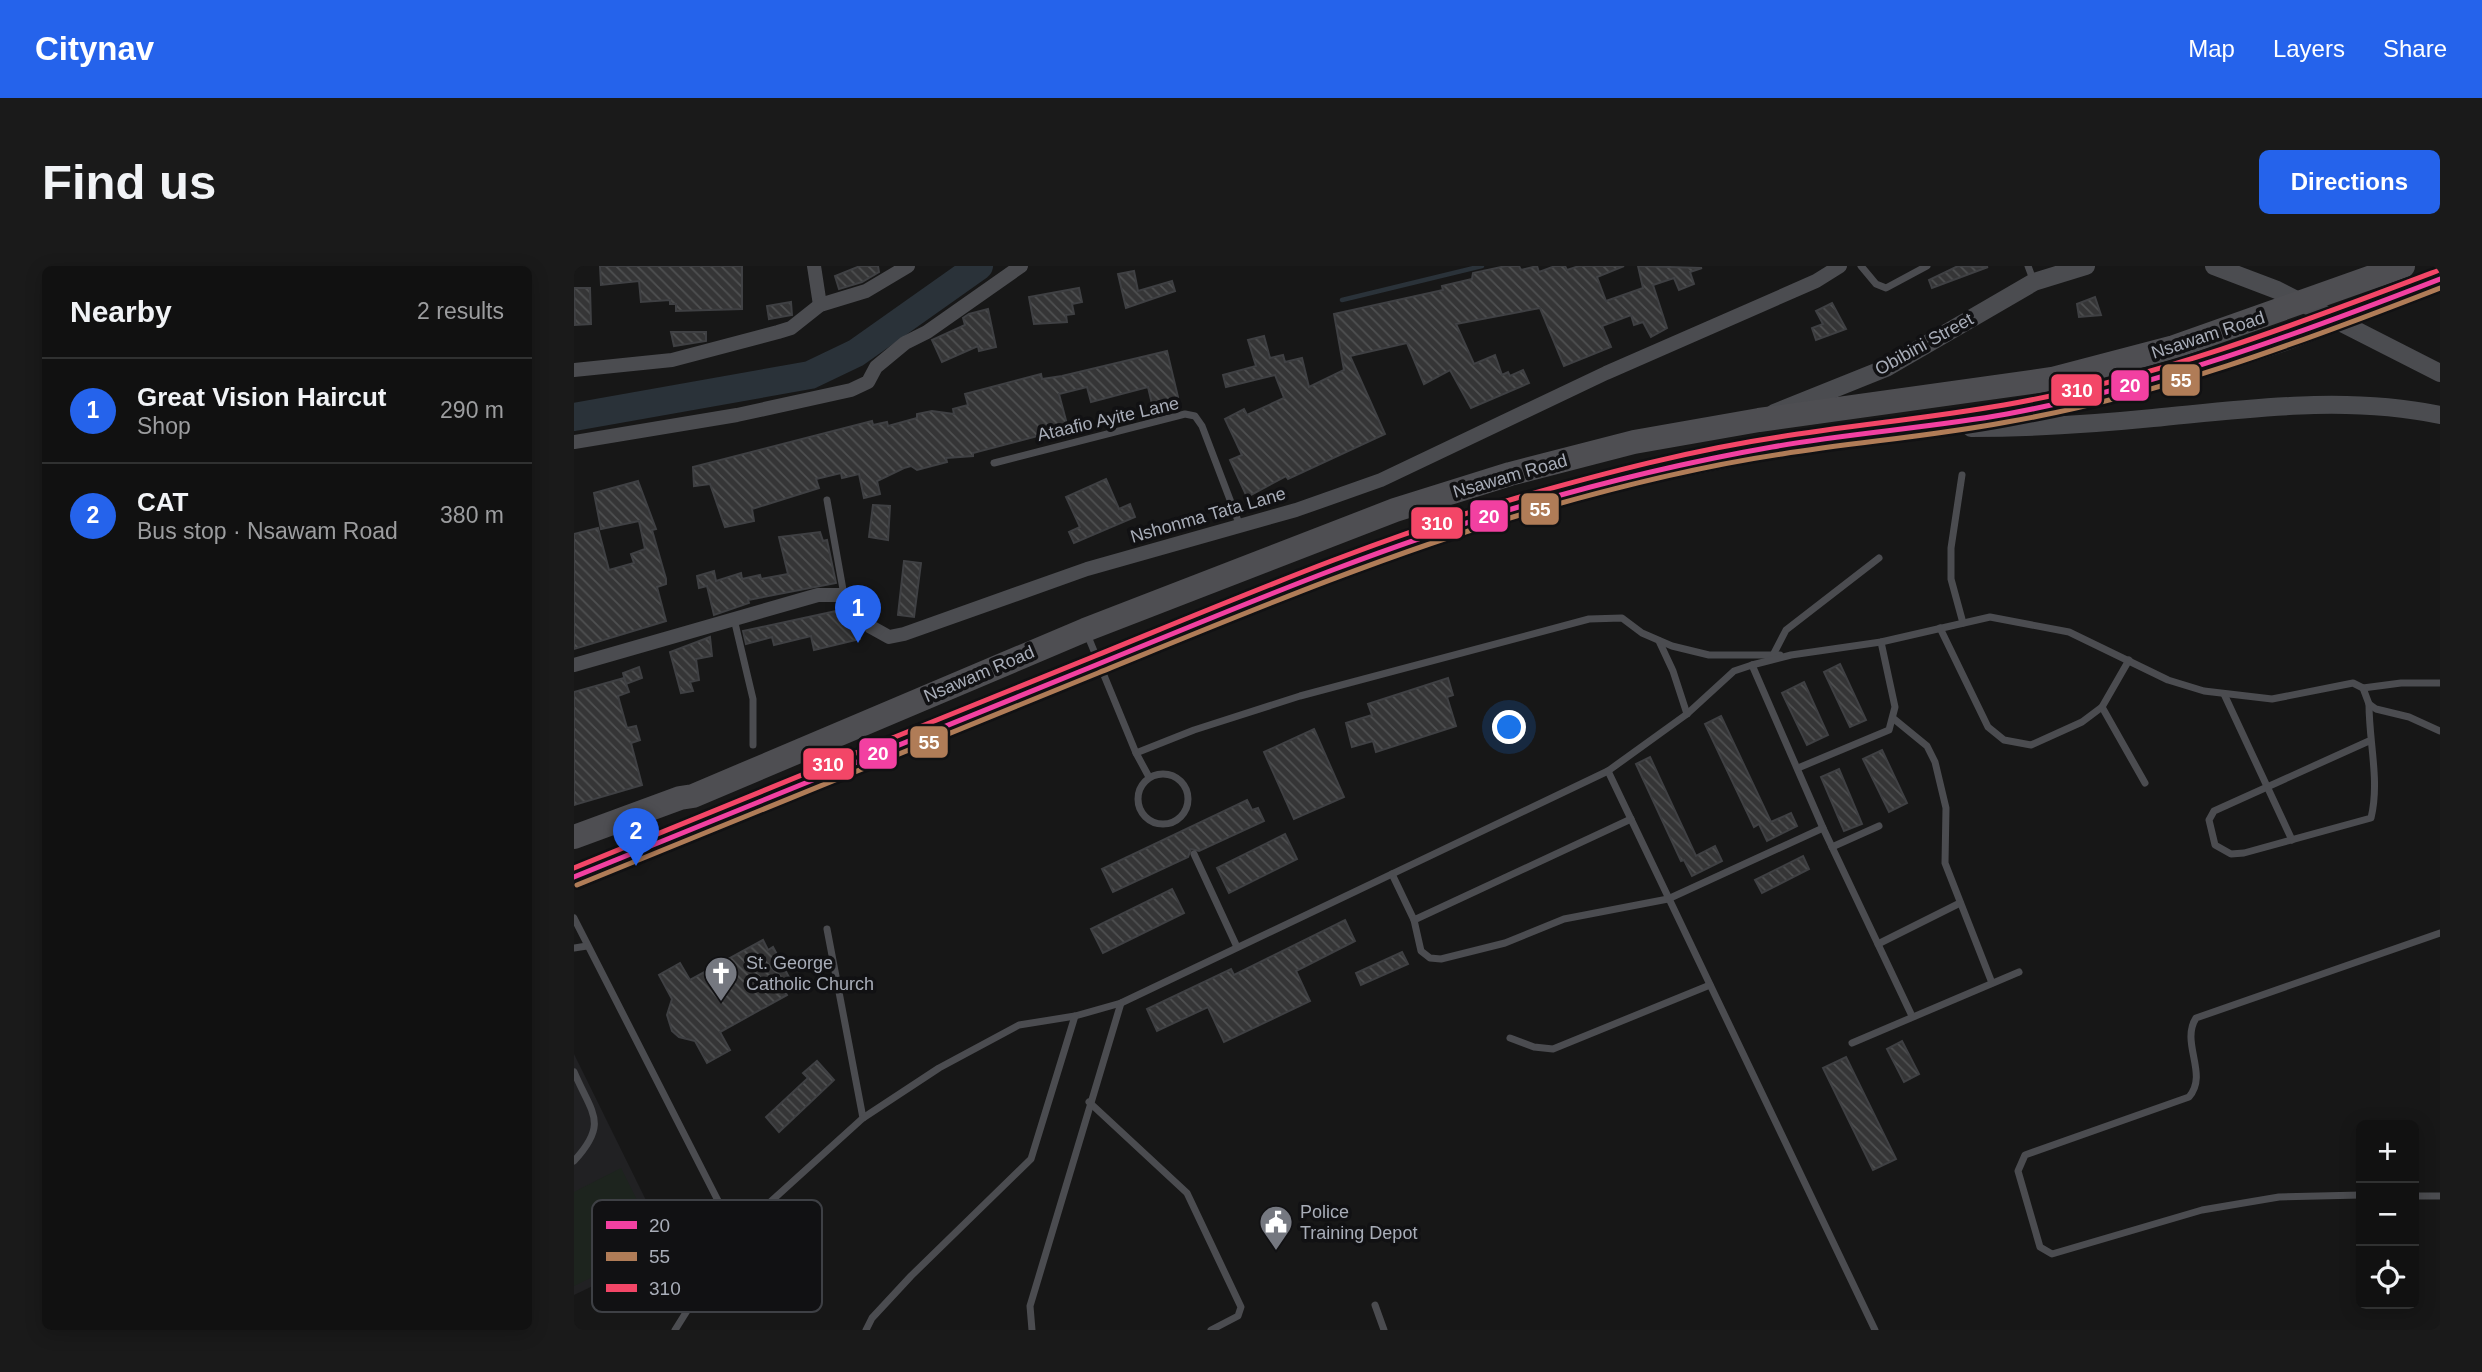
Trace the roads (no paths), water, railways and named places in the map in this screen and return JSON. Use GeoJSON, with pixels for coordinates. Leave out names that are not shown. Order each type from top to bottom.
{"type":"FeatureCollection","features":[{"type":"Feature","properties":{"kind":"highway","name":"Nsawam Road"},"geometry":{"type":"LineString","coordinates":[[574,837],[680,797],[693,796],[1086,630],[1395,510],[1510,474],[1634,442],[1759,420],[2052,379],[2174,347],[2266,317],[2366,273],[2402,266]]}},
{"type":"Feature","properties":{"kind":"highway","name":"Nsawam Road"},"geometry":{"type":"LineString","coordinates":[[574,877],[1267,595],[1407,542],[1517,507],[1632,475],[1749,451],[1919,427],[2090,396],[2205,365],[2284,339],[2429,278]]}},
{"type":"Feature","properties":{"kind":"street"},"geometry":{"type":"LineString","coordinates":[[814,266],[820,305]]}},
{"type":"Feature","properties":{"kind":"street"},"geometry":{"type":"LineString","coordinates":[[574,370],[672,360],[791,328],[820,305],[866,290],[908,266]]}},
{"type":"Feature","properties":{"kind":"street"},"geometry":{"type":"LineString","coordinates":[[574,442],[737,415],[852,390],[868,382],[876,367],[905,343],[927,332],[1021,266]]}},
{"type":"Feature","properties":{"kind":"street","name":"Nshonma Tata Lane"},"geometry":{"type":"LineString","coordinates":[[844,595],[871,627],[889,637],[1087,569],[1240,527],[1381,480],[1606,373],[1804,286],[1840,266]]}},
{"type":"Feature","properties":{"kind":"street","name":"Obibini Street"},"geometry":{"type":"LineString","coordinates":[[1759,420],[1886,368],[2031,274],[2087,266]]}},
{"type":"Feature","properties":{"kind":"street"},"geometry":{"type":"LineString","coordinates":[[2214,266],[2277,290],[2440,373]]}},
{"type":"Feature","properties":{"kind":"street"},"geometry":{"type":"LineString","coordinates":[[1919,427],[2014,428],[2253,407],[2329,405],[2373,405],[2440,415]]}},
{"type":"Feature","properties":{"kind":"street"},"geometry":{"type":"LineString","coordinates":[[574,665],[818,595],[844,595]]}},
{"type":"Feature","properties":{"kind":"lane"},"geometry":{"type":"LineString","coordinates":[[1861,266],[1876,284],[1886,288],[1927,266]]}},
{"type":"Feature","properties":{"kind":"lane","name":"Ataafio Ayite Lane"},"geometry":{"type":"LineString","coordinates":[[994,463],[1185,414],[1195,416],[1202,426],[1240,527]]}},
{"type":"Feature","properties":{"kind":"lane"},"geometry":{"type":"LineString","coordinates":[[1962,475],[1951,548],[1951,579],[1963,623]]}},
{"type":"Feature","properties":{"kind":"lane"},"geometry":{"type":"LineString","coordinates":[[827,500],[844,595]]}},
{"type":"Feature","properties":{"kind":"lane"},"geometry":{"type":"LineString","coordinates":[[1773,655],[1786,631],[1880,558]]}},
{"type":"Feature","properties":{"kind":"lane"},"geometry":{"type":"LineString","coordinates":[[773,1200],[863,1118],[939,1068],[1019,1025],[1075,1016],[1121,1003],[1608,771],[1687,714],[1734,671],[1752,665],[1791,655],[1881,642],[1990,617],[2030,622],[2069,632],[2168,680],[2224,694],[2272,699],[2342,683],[2353,683],[2363,688],[2401,682],[2440,683]]}},
{"type":"Feature","properties":{"kind":"lane"},"geometry":{"type":"LineString","coordinates":[[1136,753],[1300,696],[1440,661],[1528,633],[1589,619],[1622,618],[1659,641],[1709,655],[1791,655]]}},
{"type":"Feature","properties":{"kind":"lane"},"geometry":{"type":"LineString","coordinates":[[734,619],[753,699],[753,745]]}},
{"type":"Feature","properties":{"kind":"lane"},"geometry":{"type":"LineString","coordinates":[[1940,628],[1988,727],[2004,740],[2031,745],[2082,722],[2102,707],[2129,660]]}},
{"type":"Feature","properties":{"kind":"lane"},"geometry":{"type":"LineString","coordinates":[[1086,630],[1098,666],[1149,777]]}},
{"type":"Feature","properties":{"kind":"lane"},"geometry":{"type":"LineString","coordinates":[[1659,641],[1674,671],[1687,714]]}},
{"type":"Feature","properties":{"kind":"lane"},"geometry":{"type":"LineString","coordinates":[[1798,768],[1889,730],[1895,707],[1881,642]]}},
{"type":"Feature","properties":{"kind":"lane"},"geometry":{"type":"LineString","coordinates":[[1752,665],[1823,828],[1912,1016]]}},
{"type":"Feature","properties":{"kind":"lane"},"geometry":{"type":"LineString","coordinates":[[2363,688],[2369,704],[2369,741],[2377,794],[2371,818],[2231,854],[2215,845],[2209,820],[2214,811],[2369,741]]}},
{"type":"Feature","properties":{"kind":"lane"},"geometry":{"type":"LineString","coordinates":[[2224,694],[2292,839]]}},
{"type":"Feature","properties":{"kind":"lane"},"geometry":{"type":"LineString","coordinates":[[2369,704],[2376,709],[2409,716],[2440,731]]}},
{"type":"Feature","properties":{"kind":"lane"},"geometry":{"type":"LineString","coordinates":[[2102,707],[2145,783]]}},
{"type":"Feature","properties":{"kind":"lane"},"geometry":{"type":"LineString","coordinates":[[1894,719],[1927,746],[1935,762],[1946,808],[1945,863],[1992,983]]}},
{"type":"Feature","properties":{"kind":"lane"},"geometry":{"type":"LineString","coordinates":[[1608,771],[1875,1330]]}},
{"type":"Feature","properties":{"kind":"lane"},"geometry":{"type":"LineString","coordinates":[[1171,775],[1187,790],[1185,812],[1178,820],[1165,825],[1152,823],[1141,814],[1137,801],[1140,787],[1149,777],[1171,775]]}},
{"type":"Feature","properties":{"kind":"lane"},"geometry":{"type":"LineString","coordinates":[[1414,920],[1631,819]]}},
{"type":"Feature","properties":{"kind":"lane"},"geometry":{"type":"LineString","coordinates":[[1178,820],[1183,830]]}},
{"type":"Feature","properties":{"kind":"lane"},"geometry":{"type":"LineString","coordinates":[[1832,847],[1879,826]]}},
{"type":"Feature","properties":{"kind":"lane"},"geometry":{"type":"LineString","coordinates":[[1392,874],[1414,920],[1421,951],[1430,958],[1441,959],[1506,943],[1564,919],[1668,898],[1823,828]]}},
{"type":"Feature","properties":{"kind":"lane"},"geometry":{"type":"LineString","coordinates":[[1194,854],[1237,947]]}},
{"type":"Feature","properties":{"kind":"lane"},"geometry":{"type":"LineString","coordinates":[[1878,944],[1960,903]]}},
{"type":"Feature","properties":{"kind":"lane"},"geometry":{"type":"LineString","coordinates":[[574,918],[718,1200]]}},
{"type":"Feature","properties":{"kind":"lane"},"geometry":{"type":"LineString","coordinates":[[827,929],[863,1118]]}},
{"type":"Feature","properties":{"kind":"lane"},"geometry":{"type":"LineString","coordinates":[[2356,1195],[2279,1197],[2202,1210],[2052,1254],[2040,1247],[2018,1171],[2019,1163],[2025,1156],[2189,1097],[2195,1090],[2197,1080],[2190,1037],[2190,1027],[2196,1018],[2440,933]]}},
{"type":"Feature","properties":{"kind":"lane"},"geometry":{"type":"LineString","coordinates":[[574,948],[587,946]]}},
{"type":"Feature","properties":{"kind":"lane"},"geometry":{"type":"LineString","coordinates":[[1852,1043],[2019,972]]}},
{"type":"Feature","properties":{"kind":"lane"},"geometry":{"type":"LineString","coordinates":[[1510,1038],[1534,1047],[1553,1049],[1710,985]]}},
{"type":"Feature","properties":{"kind":"lane"},"geometry":{"type":"LineString","coordinates":[[1032,1330],[1030,1306],[1089,1102],[1121,1003]]}},
{"type":"Feature","properties":{"kind":"lane"},"geometry":{"type":"LineString","coordinates":[[866,1330],[872,1318],[911,1276],[1031,1159],[1075,1016]]}},
{"type":"Feature","properties":{"kind":"lane"},"geometry":{"type":"LineString","coordinates":[[574,1072],[597,1125],[592,1141],[574,1161]]}},
{"type":"Feature","properties":{"kind":"lane"},"geometry":{"type":"LineString","coordinates":[[1089,1102],[1187,1194],[1241,1307],[1238,1316],[1211,1330]]}},
{"type":"Feature","properties":{"kind":"lane"},"geometry":{"type":"LineString","coordinates":[[2419,1196],[2440,1196]]}},
{"type":"Feature","properties":{"kind":"lane"},"geometry":{"type":"LineString","coordinates":[[1375,1305],[1384,1330]]}},
{"type":"Feature","properties":{"kind":"lane"},"geometry":{"type":"LineString","coordinates":[[675,1330],[686,1312]]}},
{"type":"Feature","properties":{"kind":"waterway"},"geometry":{"type":"LineString","coordinates":[[574,417],[810,375],[856,353],[979,266]]}},
{"type":"Feature","properties":{"kind":"waterway"},"geometry":{"type":"LineString","coordinates":[[1342,300],[1482,266]]}},
{"type":"Feature","properties":{"kind":"place","name":"Great Vision Haircut"},"geometry":{"type":"Point","coordinates":[858,643]}},
{"type":"Feature","properties":{"kind":"place","name":"CAT"},"geometry":{"type":"Point","coordinates":[636,866]}},
{"type":"Feature","properties":{"kind":"place","name":"St. George Catholic Church"},"geometry":{"type":"Point","coordinates":[721,1003]}},
{"type":"Feature","properties":{"kind":"place","name":"Police Training Depot"},"geometry":{"type":"Point","coordinates":[1276,1252]}}]}
